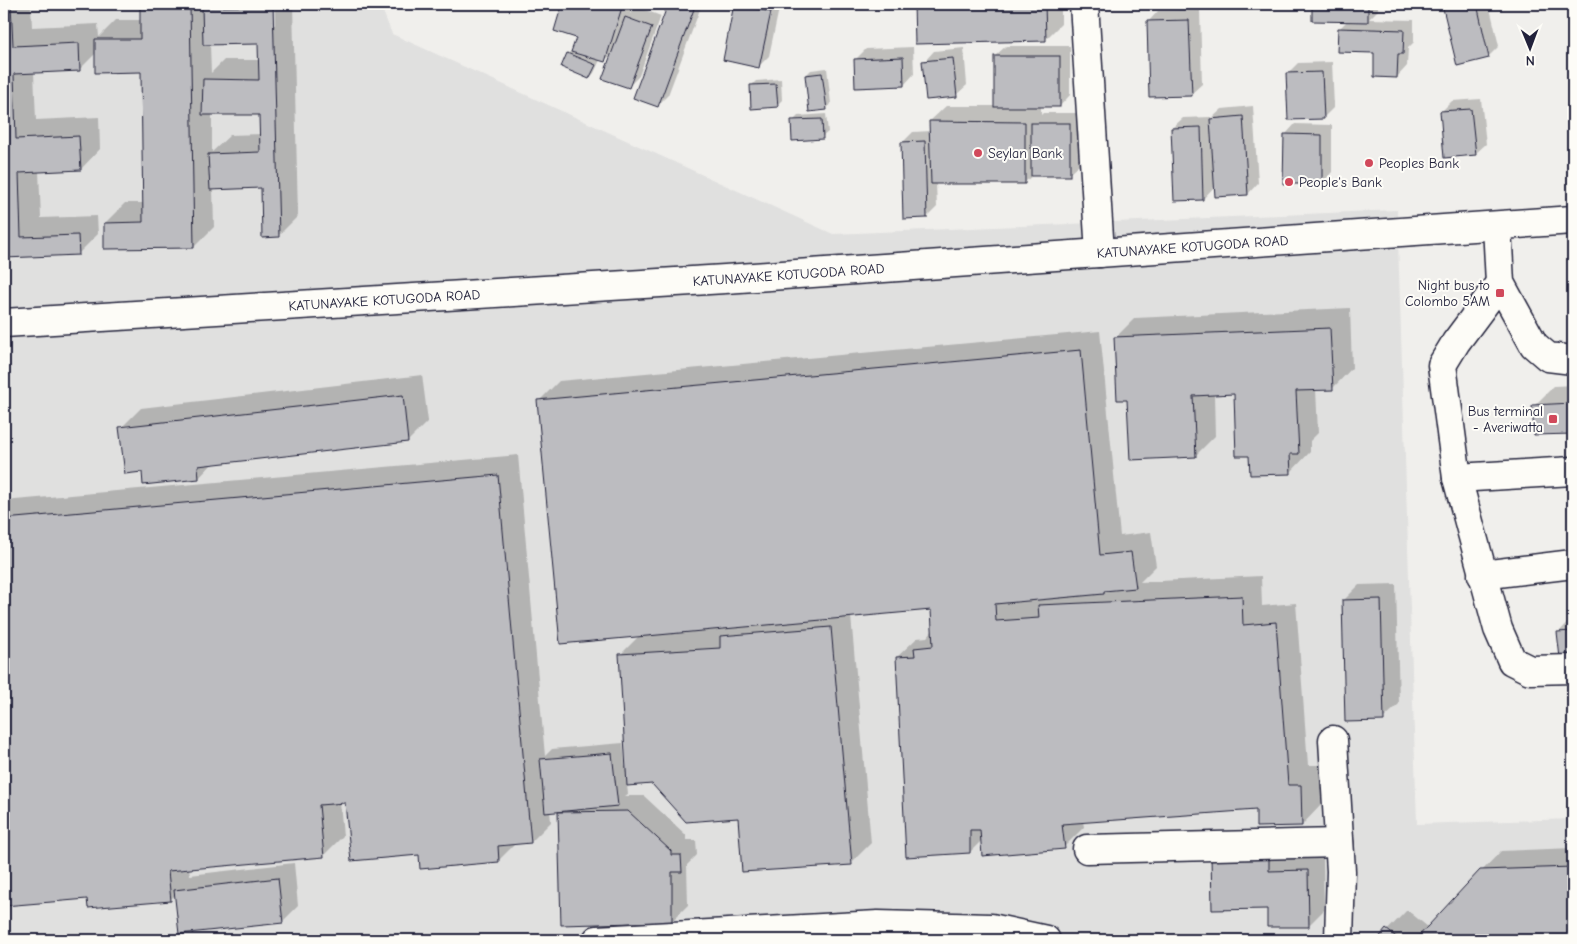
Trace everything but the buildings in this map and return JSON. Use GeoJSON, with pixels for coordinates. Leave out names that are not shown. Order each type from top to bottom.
{"type":"FeatureCollection","features":[{"type":"Feature","properties":{"kind":"main road"},"geometry":{"type":"LineString","coordinates":[[1084,4],[1100,253]]}},
{"type":"Feature","properties":{"kind":"main road","name":"KATUNAYAKE KOTUGODA ROAD"},"geometry":{"type":"LineString","coordinates":[[4,323],[725,279],[1573,220]]}},
{"type":"Feature","properties":{"kind":"main road"},"geometry":{"type":"LineString","coordinates":[[1497,226],[1500,283],[1534,345],[1548,357],[1573,360]]}},
{"type":"Feature","properties":{"kind":"main road"},"geometry":{"type":"LineString","coordinates":[[1500,283],[1456,342],[1442,365],[1457,478],[1498,630],[1512,660],[1530,670],[1573,669]]}},
{"type":"Feature","properties":{"kind":"main road"},"geometry":{"type":"LineString","coordinates":[[1457,478],[1573,471]]}},
{"type":"Feature","properties":{"kind":"main road"},"geometry":{"type":"LineString","coordinates":[[1482,575],[1573,564]]}},
{"type":"Feature","properties":{"kind":"main road"},"geometry":{"type":"LineString","coordinates":[[1333,740],[1341,871],[1339,940]]}},
{"type":"Feature","properties":{"kind":"main road"},"geometry":{"type":"LineString","coordinates":[[1087,849],[1339,843]]}},
{"type":"Feature","properties":{"kind":"main road"},"geometry":{"type":"LineString","coordinates":[[597,940],[878,925],[991,928],[1046,940]]}},
{"type":"Feature","properties":{"kind":"shaded area"},"geometry":{"type":"Polygon","coordinates":[[[4,4],[380,4],[392,34],[833,234],[1397,210],[1417,824],[1573,819],[1573,940],[4,940],[4,4]]]}},
{"type":"Feature","properties":{"kind":"place","name":"Seylan Bank"},"geometry":{"type":"Point","coordinates":[978,153]}},
{"type":"Feature","properties":{"kind":"place","name":"Peoples Bank"},"geometry":{"type":"Point","coordinates":[1369,163]}},
{"type":"Feature","properties":{"kind":"place","name":"People's Bank"},"geometry":{"type":"Point","coordinates":[1289,182]}},
{"type":"Feature","properties":{"kind":"place","name":"Night bus to Colombo 5AM"},"geometry":{"type":"Point","coordinates":[1500,293]}},
{"type":"Feature","properties":{"kind":"place","name":"Bus terminal - Averiwatta"},"geometry":{"type":"Point","coordinates":[1553,419]}}]}
